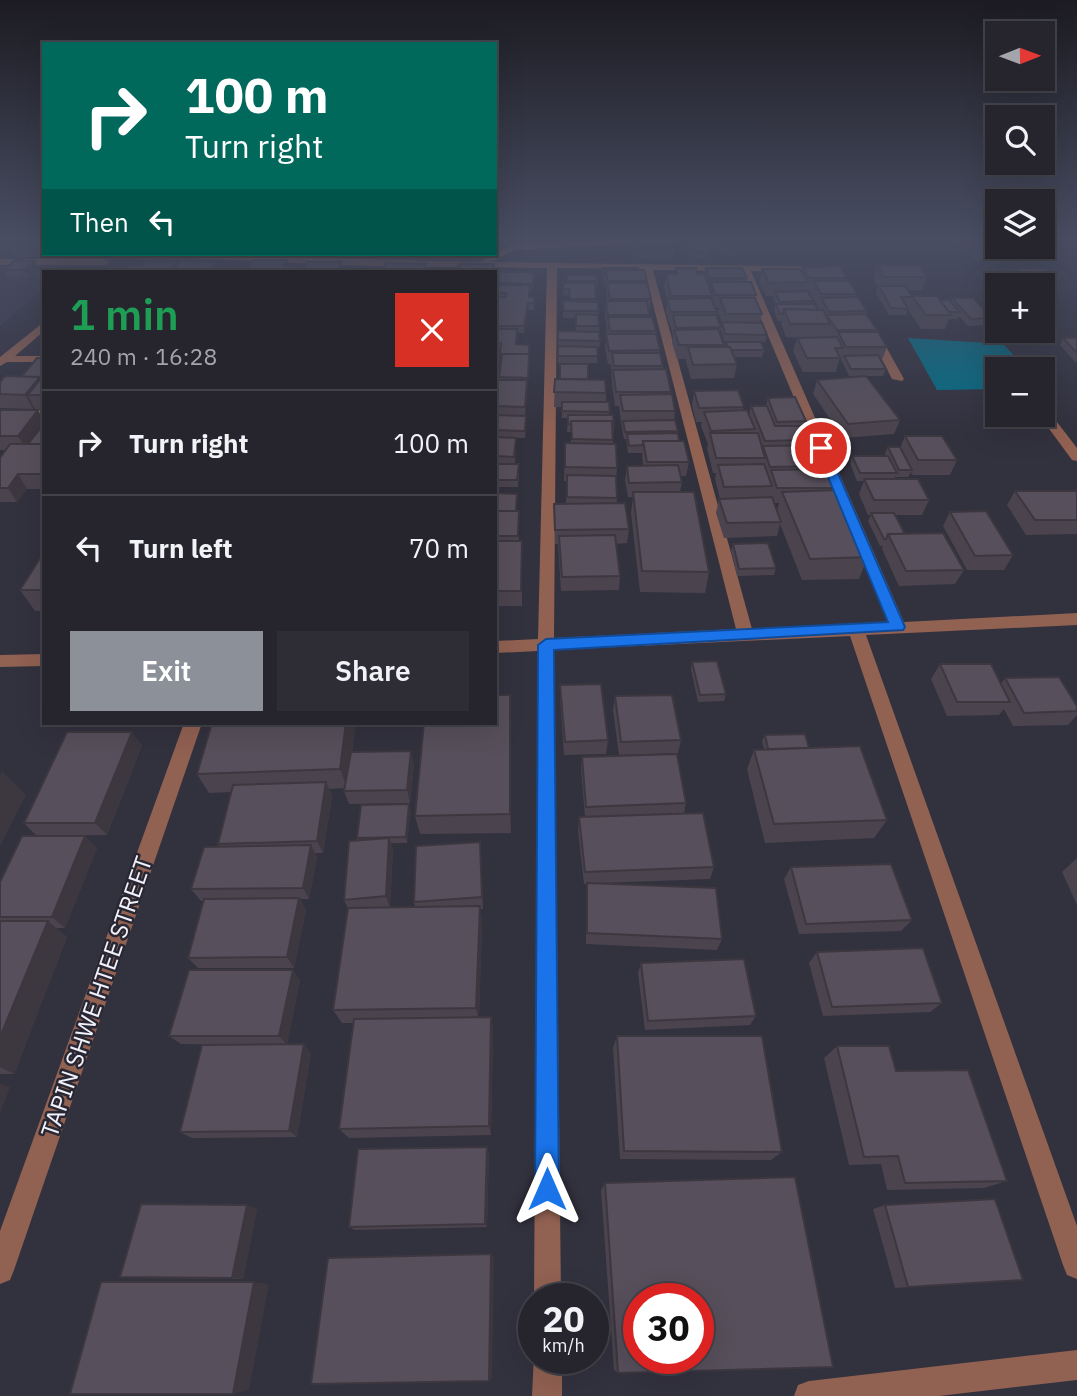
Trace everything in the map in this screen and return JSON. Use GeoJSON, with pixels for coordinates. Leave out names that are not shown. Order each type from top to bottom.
{"type":"FeatureCollection","features":[{"type":"Feature","properties":{"kind":"street"},"geometry":{"type":"LineString","coordinates":[[547,1283],[546,645],[551,304]]}},
{"type":"Feature","properties":{"kind":"street"},"geometry":{"type":"LineString","coordinates":[[658,304],[745,633]]}},
{"type":"Feature","properties":{"kind":"street"},"geometry":{"type":"LineString","coordinates":[[760,304],[898,627]]}},
{"type":"Feature","properties":{"kind":"street"},"geometry":{"type":"LineString","coordinates":[[865,318],[898,379]]}},
{"type":"Feature","properties":{"kind":"street"},"geometry":{"type":"LineString","coordinates":[[3,361],[42,327]]}},
{"type":"Feature","properties":{"kind":"street"},"geometry":{"type":"LineString","coordinates":[[3,361],[42,359]]}},
{"type":"Feature","properties":{"kind":"street"},"geometry":{"type":"LineString","coordinates":[[0,414],[42,414]]}},
{"type":"Feature","properties":{"kind":"street"},"geometry":{"type":"LineString","coordinates":[[1054,427],[1077,457]]}},
{"type":"Feature","properties":{"kind":"street"},"geometry":{"type":"LineString","coordinates":[[497,647],[1077,619]]}},
{"type":"Feature","properties":{"kind":"street"},"geometry":{"type":"LineString","coordinates":[[856,629],[1077,1265]]}},
{"type":"Feature","properties":{"kind":"street"},"geometry":{"type":"LineString","coordinates":[[0,661],[42,660]]}},
{"type":"Feature","properties":{"kind":"street","name":"TAPIN SHWE HTEE STREET"},"geometry":{"type":"LineString","coordinates":[[0,1270],[192,725]]}},
{"type":"Feature","properties":{"kind":"street"},"geometry":{"type":"LineString","coordinates":[[810,1396],[1077,1365]]}},
{"type":"Feature","properties":{"kind":"street"},"geometry":{"type":"LineString","coordinates":[[547,1374],[547,1396]]}},
{"type":"Feature","properties":{"kind":"shaded area"},"geometry":{"type":"Polygon","coordinates":[[[0,304],[25,304],[0,326],[0,304]]]}},
{"type":"Feature","properties":{"kind":"water"},"geometry":{"type":"Polygon","coordinates":[[[908,338],[1003,344],[1015,357],[985,357],[985,389],[937,390],[908,338]]]}},
{"type":"Feature","properties":{"kind":"building"},"geometry":{"type":"Polygon","coordinates":[[[497,304],[528,304],[524,326],[497,326],[497,304]]]}},
{"type":"Feature","properties":{"kind":"building"},"geometry":{"type":"Polygon","coordinates":[[[563,304],[598,304],[598,311],[564,311],[563,304]]]}},
{"type":"Feature","properties":{"kind":"building"},"geometry":{"type":"Polygon","coordinates":[[[606,304],[647,304],[649,315],[608,315],[606,304]]]}},
{"type":"Feature","properties":{"kind":"building"},"geometry":{"type":"Polygon","coordinates":[[[669,304],[714,304],[717,312],[671,312],[669,304]]]}},
{"type":"Feature","properties":{"kind":"building"},"geometry":{"type":"Polygon","coordinates":[[[722,304],[758,304],[762,314],[726,314],[722,304]]]}},
{"type":"Feature","properties":{"kind":"building"},"geometry":{"type":"Polygon","coordinates":[[[776,304],[815,304],[818,310],[784,309],[783,314],[780,314],[776,304]]]}},
{"type":"Feature","properties":{"kind":"building"},"geometry":{"type":"Polygon","coordinates":[[[825,304],[863,304],[867,311],[829,312],[825,304]]]}},
{"type":"Feature","properties":{"kind":"building"},"geometry":{"type":"Polygon","coordinates":[[[889,304],[905,304],[908,309],[891,308],[889,304]]]}},
{"type":"Feature","properties":{"kind":"building"},"geometry":{"type":"Polygon","coordinates":[[[918,304],[943,304],[951,315],[926,315],[918,304]]]}},
{"type":"Feature","properties":{"kind":"building"},"geometry":{"type":"Polygon","coordinates":[[[943,304],[953,304],[960,312],[949,312],[943,304]]]}},
{"type":"Feature","properties":{"kind":"building"},"geometry":{"type":"Polygon","coordinates":[[[958,304],[979,304],[985,311],[985,318],[971,319],[958,304]]]}},
{"type":"Feature","properties":{"kind":"building"},"geometry":{"type":"Polygon","coordinates":[[[784,309],[823,310],[830,324],[790,324],[784,309]]]}},
{"type":"Feature","properties":{"kind":"building"},"geometry":{"type":"Polygon","coordinates":[[[576,314],[598,315],[599,326],[576,326],[576,314]]]}},
{"type":"Feature","properties":{"kind":"building"},"geometry":{"type":"Polygon","coordinates":[[[866,314],[877,330],[837,330],[827,315],[866,314]]]}},
{"type":"Feature","properties":{"kind":"building"},"geometry":{"type":"Polygon","coordinates":[[[673,315],[716,315],[721,327],[676,328],[673,315]]]}},
{"type":"Feature","properties":{"kind":"building"},"geometry":{"type":"Polygon","coordinates":[[[608,317],[652,317],[656,331],[610,331],[608,317]]]}},
{"type":"Feature","properties":{"kind":"building"},"geometry":{"type":"Polygon","coordinates":[[[722,322],[762,323],[767,335],[725,334],[722,322]]]}},
{"type":"Feature","properties":{"kind":"building"},"geometry":{"type":"Polygon","coordinates":[[[497,329],[517,329],[516,344],[529,345],[529,354],[500,356],[501,343],[497,343],[497,329]]]}},
{"type":"Feature","properties":{"kind":"building"},"geometry":{"type":"Polygon","coordinates":[[[718,329],[724,345],[679,345],[674,330],[718,329]]]}},
{"type":"Feature","properties":{"kind":"building"},"geometry":{"type":"Polygon","coordinates":[[[558,331],[599,332],[600,341],[558,340],[558,331]]]}},
{"type":"Feature","properties":{"kind":"building"},"geometry":{"type":"Polygon","coordinates":[[[838,332],[878,332],[887,347],[846,347],[838,332]]]}},
{"type":"Feature","properties":{"kind":"building"},"geometry":{"type":"Polygon","coordinates":[[[606,334],[656,334],[660,350],[609,351],[606,334]]]}},
{"type":"Feature","properties":{"kind":"building"},"geometry":{"type":"Polygon","coordinates":[[[837,337],[843,348],[835,348],[840,358],[807,358],[797,338],[837,337]]]}},
{"type":"Feature","properties":{"kind":"building"},"geometry":{"type":"Polygon","coordinates":[[[1063,338],[1077,338],[1077,353],[1063,338]]]}},
{"type":"Feature","properties":{"kind":"building"},"geometry":{"type":"Polygon","coordinates":[[[726,342],[761,342],[764,350],[731,350],[726,342]]]}},
{"type":"Feature","properties":{"kind":"building"},"geometry":{"type":"Polygon","coordinates":[[[558,346],[597,347],[598,356],[558,356],[558,346]]]}},
{"type":"Feature","properties":{"kind":"building"},"geometry":{"type":"Polygon","coordinates":[[[688,347],[730,347],[737,364],[693,365],[688,347]]]}},
{"type":"Feature","properties":{"kind":"building"},"geometry":{"type":"Polygon","coordinates":[[[612,353],[660,353],[663,366],[614,366],[612,353]]]}},
{"type":"Feature","properties":{"kind":"building"},"geometry":{"type":"Polygon","coordinates":[[[502,354],[529,354],[528,378],[499,377],[502,354]]]}},
{"type":"Feature","properties":{"kind":"building"},"geometry":{"type":"Polygon","coordinates":[[[878,355],[886,369],[851,369],[844,356],[878,355]]]}},
{"type":"Feature","properties":{"kind":"building"},"geometry":{"type":"Polygon","coordinates":[[[37,358],[42,358],[41,379],[21,377],[37,358]]]}},
{"type":"Feature","properties":{"kind":"building"},"geometry":{"type":"Polygon","coordinates":[[[560,364],[588,364],[588,379],[560,379],[560,364]]]}},
{"type":"Feature","properties":{"kind":"building"},"geometry":{"type":"Polygon","coordinates":[[[666,369],[671,392],[616,392],[613,370],[666,369]]]}},
{"type":"Feature","properties":{"kind":"building"},"geometry":{"type":"Polygon","coordinates":[[[5,376],[40,377],[25,395],[0,394],[0,382],[5,376]]]}},
{"type":"Feature","properties":{"kind":"building"},"geometry":{"type":"Polygon","coordinates":[[[866,376],[900,420],[848,424],[817,380],[866,376]]]}},
{"type":"Feature","properties":{"kind":"building"},"geometry":{"type":"Polygon","coordinates":[[[42,377],[42,395],[28,395],[42,377]]]}},
{"type":"Feature","properties":{"kind":"building"},"geometry":{"type":"Polygon","coordinates":[[[555,379],[605,380],[606,393],[554,392],[555,379]]]}},
{"type":"Feature","properties":{"kind":"building"},"geometry":{"type":"Polygon","coordinates":[[[497,380],[527,380],[525,407],[497,406],[497,380]]]}},
{"type":"Feature","properties":{"kind":"building"},"geometry":{"type":"Polygon","coordinates":[[[738,390],[744,407],[699,408],[694,391],[738,390]]]}},
{"type":"Feature","properties":{"kind":"building"},"geometry":{"type":"Polygon","coordinates":[[[672,394],[675,411],[623,411],[620,395],[672,394]]]}},
{"type":"Feature","properties":{"kind":"building"},"geometry":{"type":"Polygon","coordinates":[[[795,397],[806,421],[777,422],[768,398],[795,397]]]}},
{"type":"Feature","properties":{"kind":"building"},"geometry":{"type":"Polygon","coordinates":[[[562,402],[609,402],[610,412],[562,411],[562,402]]]}},
{"type":"Feature","properties":{"kind":"building"},"geometry":{"type":"Polygon","coordinates":[[[751,406],[767,406],[775,426],[803,426],[809,440],[765,441],[751,406]]]}},
{"type":"Feature","properties":{"kind":"building"},"geometry":{"type":"Polygon","coordinates":[[[0,410],[38,410],[18,436],[0,436],[0,410]]]}},
{"type":"Feature","properties":{"kind":"building"},"geometry":{"type":"Polygon","coordinates":[[[747,410],[755,429],[711,431],[704,412],[747,410]]]}},
{"type":"Feature","properties":{"kind":"building"},"geometry":{"type":"Polygon","coordinates":[[[497,415],[526,416],[525,431],[497,430],[497,415]]]}},
{"type":"Feature","properties":{"kind":"building"},"geometry":{"type":"Polygon","coordinates":[[[568,415],[613,415],[614,425],[612,421],[571,421],[571,424],[568,424],[568,415]]]}},
{"type":"Feature","properties":{"kind":"building"},"geometry":{"type":"Polygon","coordinates":[[[675,420],[678,431],[625,432],[623,421],[675,420]]]}},
{"type":"Feature","properties":{"kind":"building"},"geometry":{"type":"Polygon","coordinates":[[[571,421],[612,421],[613,440],[572,439],[571,421]]]}},
{"type":"Feature","properties":{"kind":"building"},"geometry":{"type":"Polygon","coordinates":[[[42,426],[42,444],[28,444],[42,426]]]}},
{"type":"Feature","properties":{"kind":"building"},"geometry":{"type":"Polygon","coordinates":[[[678,433],[679,441],[643,441],[643,445],[629,446],[627,434],[678,433]]]}},
{"type":"Feature","properties":{"kind":"building"},"geometry":{"type":"Polygon","coordinates":[[[710,433],[758,433],[765,458],[716,458],[710,433]]]}},
{"type":"Feature","properties":{"kind":"building"},"geometry":{"type":"Polygon","coordinates":[[[905,436],[942,436],[957,460],[918,460],[905,436]]]}},
{"type":"Feature","properties":{"kind":"building"},"geometry":{"type":"Polygon","coordinates":[[[497,437],[516,438],[514,457],[497,456],[497,437]]]}},
{"type":"Feature","properties":{"kind":"building"},"geometry":{"type":"Polygon","coordinates":[[[643,441],[684,441],[689,462],[647,462],[643,441]]]}},
{"type":"Feature","properties":{"kind":"building"},"geometry":{"type":"Polygon","coordinates":[[[565,443],[616,444],[617,468],[565,467],[565,443]]]}},
{"type":"Feature","properties":{"kind":"building"},"geometry":{"type":"Polygon","coordinates":[[[10,444],[42,444],[42,474],[18,474],[8,488],[0,488],[0,458],[10,444]]]}},
{"type":"Feature","properties":{"kind":"building"},"geometry":{"type":"Polygon","coordinates":[[[817,445],[827,466],[770,467],[763,446],[817,445]]]}},
{"type":"Feature","properties":{"kind":"building"},"geometry":{"type":"Polygon","coordinates":[[[888,447],[900,447],[912,470],[899,470],[888,447]]]}},
{"type":"Feature","properties":{"kind":"building"},"geometry":{"type":"Polygon","coordinates":[[[852,456],[888,456],[897,473],[860,473],[852,456]]]}},
{"type":"Feature","properties":{"kind":"building"},"geometry":{"type":"Polygon","coordinates":[[[497,464],[519,464],[517,480],[497,480],[497,464]]]}},
{"type":"Feature","properties":{"kind":"building"},"geometry":{"type":"Polygon","coordinates":[[[764,464],[772,486],[724,487],[718,465],[764,464]]]}},
{"type":"Feature","properties":{"kind":"building"},"geometry":{"type":"Polygon","coordinates":[[[678,465],[682,482],[629,483],[627,466],[678,465]]]}},
{"type":"Feature","properties":{"kind":"building"},"geometry":{"type":"Polygon","coordinates":[[[829,469],[837,488],[777,488],[771,470],[829,469]]]}},
{"type":"Feature","properties":{"kind":"building"},"geometry":{"type":"Polygon","coordinates":[[[567,475],[616,476],[617,498],[567,497],[567,475]]]}},
{"type":"Feature","properties":{"kind":"building"},"geometry":{"type":"Polygon","coordinates":[[[864,479],[918,479],[929,500],[874,500],[864,479]]]}},
{"type":"Feature","properties":{"kind":"building"},"geometry":{"type":"Polygon","coordinates":[[[838,490],[868,557],[810,559],[782,492],[838,490]]]}},
{"type":"Feature","properties":{"kind":"building"},"geometry":{"type":"Polygon","coordinates":[[[1015,491],[1077,491],[1077,520],[1035,520],[1015,491]]]}},
{"type":"Feature","properties":{"kind":"building"},"geometry":{"type":"Polygon","coordinates":[[[633,492],[694,492],[709,572],[642,571],[633,492]]]}},
{"type":"Feature","properties":{"kind":"building"},"geometry":{"type":"Polygon","coordinates":[[[497,493],[517,494],[516,511],[497,511],[497,493]]]}},
{"type":"Feature","properties":{"kind":"building"},"geometry":{"type":"Polygon","coordinates":[[[772,497],[781,522],[727,523],[719,499],[772,497]]]}},
{"type":"Feature","properties":{"kind":"building"},"geometry":{"type":"Polygon","coordinates":[[[625,503],[629,529],[555,530],[554,504],[625,503]]]}},
{"type":"Feature","properties":{"kind":"building"},"geometry":{"type":"Polygon","coordinates":[[[497,511],[519,511],[518,536],[497,536],[497,511]]]}},
{"type":"Feature","properties":{"kind":"building"},"geometry":{"type":"Polygon","coordinates":[[[986,511],[1013,555],[975,556],[950,512],[986,511]]]}},
{"type":"Feature","properties":{"kind":"building"},"geometry":{"type":"Polygon","coordinates":[[[871,513],[894,513],[905,534],[888,534],[884,539],[871,513]]]}},
{"type":"Feature","properties":{"kind":"building"},"geometry":{"type":"Polygon","coordinates":[[[943,533],[964,570],[906,571],[888,534],[943,533]]]}},
{"type":"Feature","properties":{"kind":"building"},"geometry":{"type":"Polygon","coordinates":[[[615,535],[620,576],[562,577],[559,536],[615,535]]]}},
{"type":"Feature","properties":{"kind":"building"},"geometry":{"type":"Polygon","coordinates":[[[497,541],[522,541],[521,591],[497,591],[497,541]]]}},
{"type":"Feature","properties":{"kind":"building"},"geometry":{"type":"Polygon","coordinates":[[[768,543],[776,568],[739,569],[733,544],[768,543]]]}},
{"type":"Feature","properties":{"kind":"building"},"geometry":{"type":"Polygon","coordinates":[[[42,555],[42,590],[20,590],[42,555]]]}},
{"type":"Feature","properties":{"kind":"building"},"geometry":{"type":"Polygon","coordinates":[[[717,661],[726,694],[700,695],[692,662],[717,661]]]}},
{"type":"Feature","properties":{"kind":"building"},"geometry":{"type":"Polygon","coordinates":[[[940,664],[991,664],[1010,702],[957,702],[940,664]]]}},
{"type":"Feature","properties":{"kind":"building"},"geometry":{"type":"Polygon","coordinates":[[[1059,677],[1077,706],[1077,711],[1024,713],[1005,678],[1059,677]]]}},
{"type":"Feature","properties":{"kind":"building"},"geometry":{"type":"Polygon","coordinates":[[[601,684],[608,740],[565,742],[560,685],[601,684]]]}},
{"type":"Feature","properties":{"kind":"building"},"geometry":{"type":"Polygon","coordinates":[[[497,695],[510,695],[510,814],[415,816],[424,725],[497,725],[497,695]]]}},
{"type":"Feature","properties":{"kind":"building"},"geometry":{"type":"Polygon","coordinates":[[[672,695],[681,740],[621,742],[615,696],[672,695]]]}},
{"type":"Feature","properties":{"kind":"building"},"geometry":{"type":"Polygon","coordinates":[[[211,725],[346,725],[340,769],[197,774],[211,725]]]}},
{"type":"Feature","properties":{"kind":"building"},"geometry":{"type":"Polygon","coordinates":[[[67,732],[132,732],[95,823],[24,823],[67,732]]]}},
{"type":"Feature","properties":{"kind":"building"},"geometry":{"type":"Polygon","coordinates":[[[805,734],[809,748],[768,749],[765,735],[805,734]]]}},
{"type":"Feature","properties":{"kind":"building"},"geometry":{"type":"Polygon","coordinates":[[[860,746],[887,820],[774,824],[754,750],[860,746]]]}},
{"type":"Feature","properties":{"kind":"building"},"geometry":{"type":"Polygon","coordinates":[[[411,751],[407,790],[344,791],[351,752],[411,751]]]}},
{"type":"Feature","properties":{"kind":"building"},"geometry":{"type":"Polygon","coordinates":[[[677,754],[686,803],[586,807],[582,757],[677,754]]]}},
{"type":"Feature","properties":{"kind":"building"},"geometry":{"type":"Polygon","coordinates":[[[326,782],[317,841],[218,844],[233,785],[326,782]]]}},
{"type":"Feature","properties":{"kind":"building"},"geometry":{"type":"Polygon","coordinates":[[[409,804],[406,837],[357,838],[361,805],[409,804]]]}},
{"type":"Feature","properties":{"kind":"building"},"geometry":{"type":"Polygon","coordinates":[[[703,813],[714,867],[585,872],[579,817],[703,813]]]}},
{"type":"Feature","properties":{"kind":"building"},"geometry":{"type":"Polygon","coordinates":[[[22,836],[85,836],[52,917],[0,917],[0,882],[22,836]]]}},
{"type":"Feature","properties":{"kind":"building"},"geometry":{"type":"Polygon","coordinates":[[[389,838],[386,896],[344,900],[349,841],[389,838]]]}},
{"type":"Feature","properties":{"kind":"building"},"geometry":{"type":"Polygon","coordinates":[[[480,842],[482,897],[414,902],[416,846],[480,842]]]}},
{"type":"Feature","properties":{"kind":"building"},"geometry":{"type":"Polygon","coordinates":[[[311,845],[303,888],[191,889],[204,847],[311,845]]]}},
{"type":"Feature","properties":{"kind":"building"},"geometry":{"type":"Polygon","coordinates":[[[891,864],[912,920],[806,924],[791,867],[891,864]]]}},
{"type":"Feature","properties":{"kind":"building"},"geometry":{"type":"Polygon","coordinates":[[[587,883],[716,888],[722,939],[587,933],[587,883]]]}},
{"type":"Feature","properties":{"kind":"building"},"geometry":{"type":"Polygon","coordinates":[[[299,898],[287,957],[188,958],[204,899],[299,898]]]}},
{"type":"Feature","properties":{"kind":"building"},"geometry":{"type":"Polygon","coordinates":[[[480,906],[476,1008],[333,1010],[348,908],[480,906]]]}},
{"type":"Feature","properties":{"kind":"building"},"geometry":{"type":"Polygon","coordinates":[[[0,921],[48,921],[0,1037],[0,921]]]}},
{"type":"Feature","properties":{"kind":"building"},"geometry":{"type":"Polygon","coordinates":[[[923,948],[942,1003],[832,1007],[817,952],[923,948]]]}},
{"type":"Feature","properties":{"kind":"building"},"geometry":{"type":"Polygon","coordinates":[[[744,959],[756,1016],[648,1021],[641,963],[744,959]]]}},
{"type":"Feature","properties":{"kind":"building"},"geometry":{"type":"Polygon","coordinates":[[[189,970],[293,970],[279,1036],[169,1036],[189,970]]]}},
{"type":"Feature","properties":{"kind":"building"},"geometry":{"type":"Polygon","coordinates":[[[491,1017],[489,1126],[339,1129],[354,1019],[491,1017]]]}},
{"type":"Feature","properties":{"kind":"building"},"geometry":{"type":"Polygon","coordinates":[[[617,1036],[762,1036],[782,1152],[624,1151],[617,1036]]]}},
{"type":"Feature","properties":{"kind":"building"},"geometry":{"type":"Polygon","coordinates":[[[304,1044],[289,1131],[180,1132],[202,1045],[304,1044]]]}},
{"type":"Feature","properties":{"kind":"building"},"geometry":{"type":"Polygon","coordinates":[[[837,1046],[889,1046],[896,1071],[968,1070],[1007,1181],[905,1183],[898,1156],[864,1157],[837,1046]]]}},
{"type":"Feature","properties":{"kind":"building"},"geometry":{"type":"Polygon","coordinates":[[[487,1147],[485,1224],[349,1227],[358,1149],[487,1147]]]}},
{"type":"Feature","properties":{"kind":"building"},"geometry":{"type":"Polygon","coordinates":[[[795,1177],[833,1367],[714,1370],[714,1283],[623,1283],[623,1373],[618,1373],[605,1183],[795,1177]]]}},
{"type":"Feature","properties":{"kind":"building"},"geometry":{"type":"Polygon","coordinates":[[[995,1199],[1023,1280],[908,1287],[885,1205],[995,1199]]]}},
{"type":"Feature","properties":{"kind":"building"},"geometry":{"type":"Polygon","coordinates":[[[141,1204],[247,1205],[232,1278],[120,1277],[141,1204]]]}},
{"type":"Feature","properties":{"kind":"building"},"geometry":{"type":"Polygon","coordinates":[[[491,1254],[489,1381],[311,1384],[328,1258],[491,1254]]]}},
{"type":"Feature","properties":{"kind":"building"},"geometry":{"type":"Polygon","coordinates":[[[101,1282],[254,1282],[233,1394],[70,1394],[101,1282]]]}},
{"type":"Feature","properties":{"kind":"route"},"geometry":{"type":"LineString","coordinates":[[547,1189],[546,645],[898,627],[821,448]]}}]}
